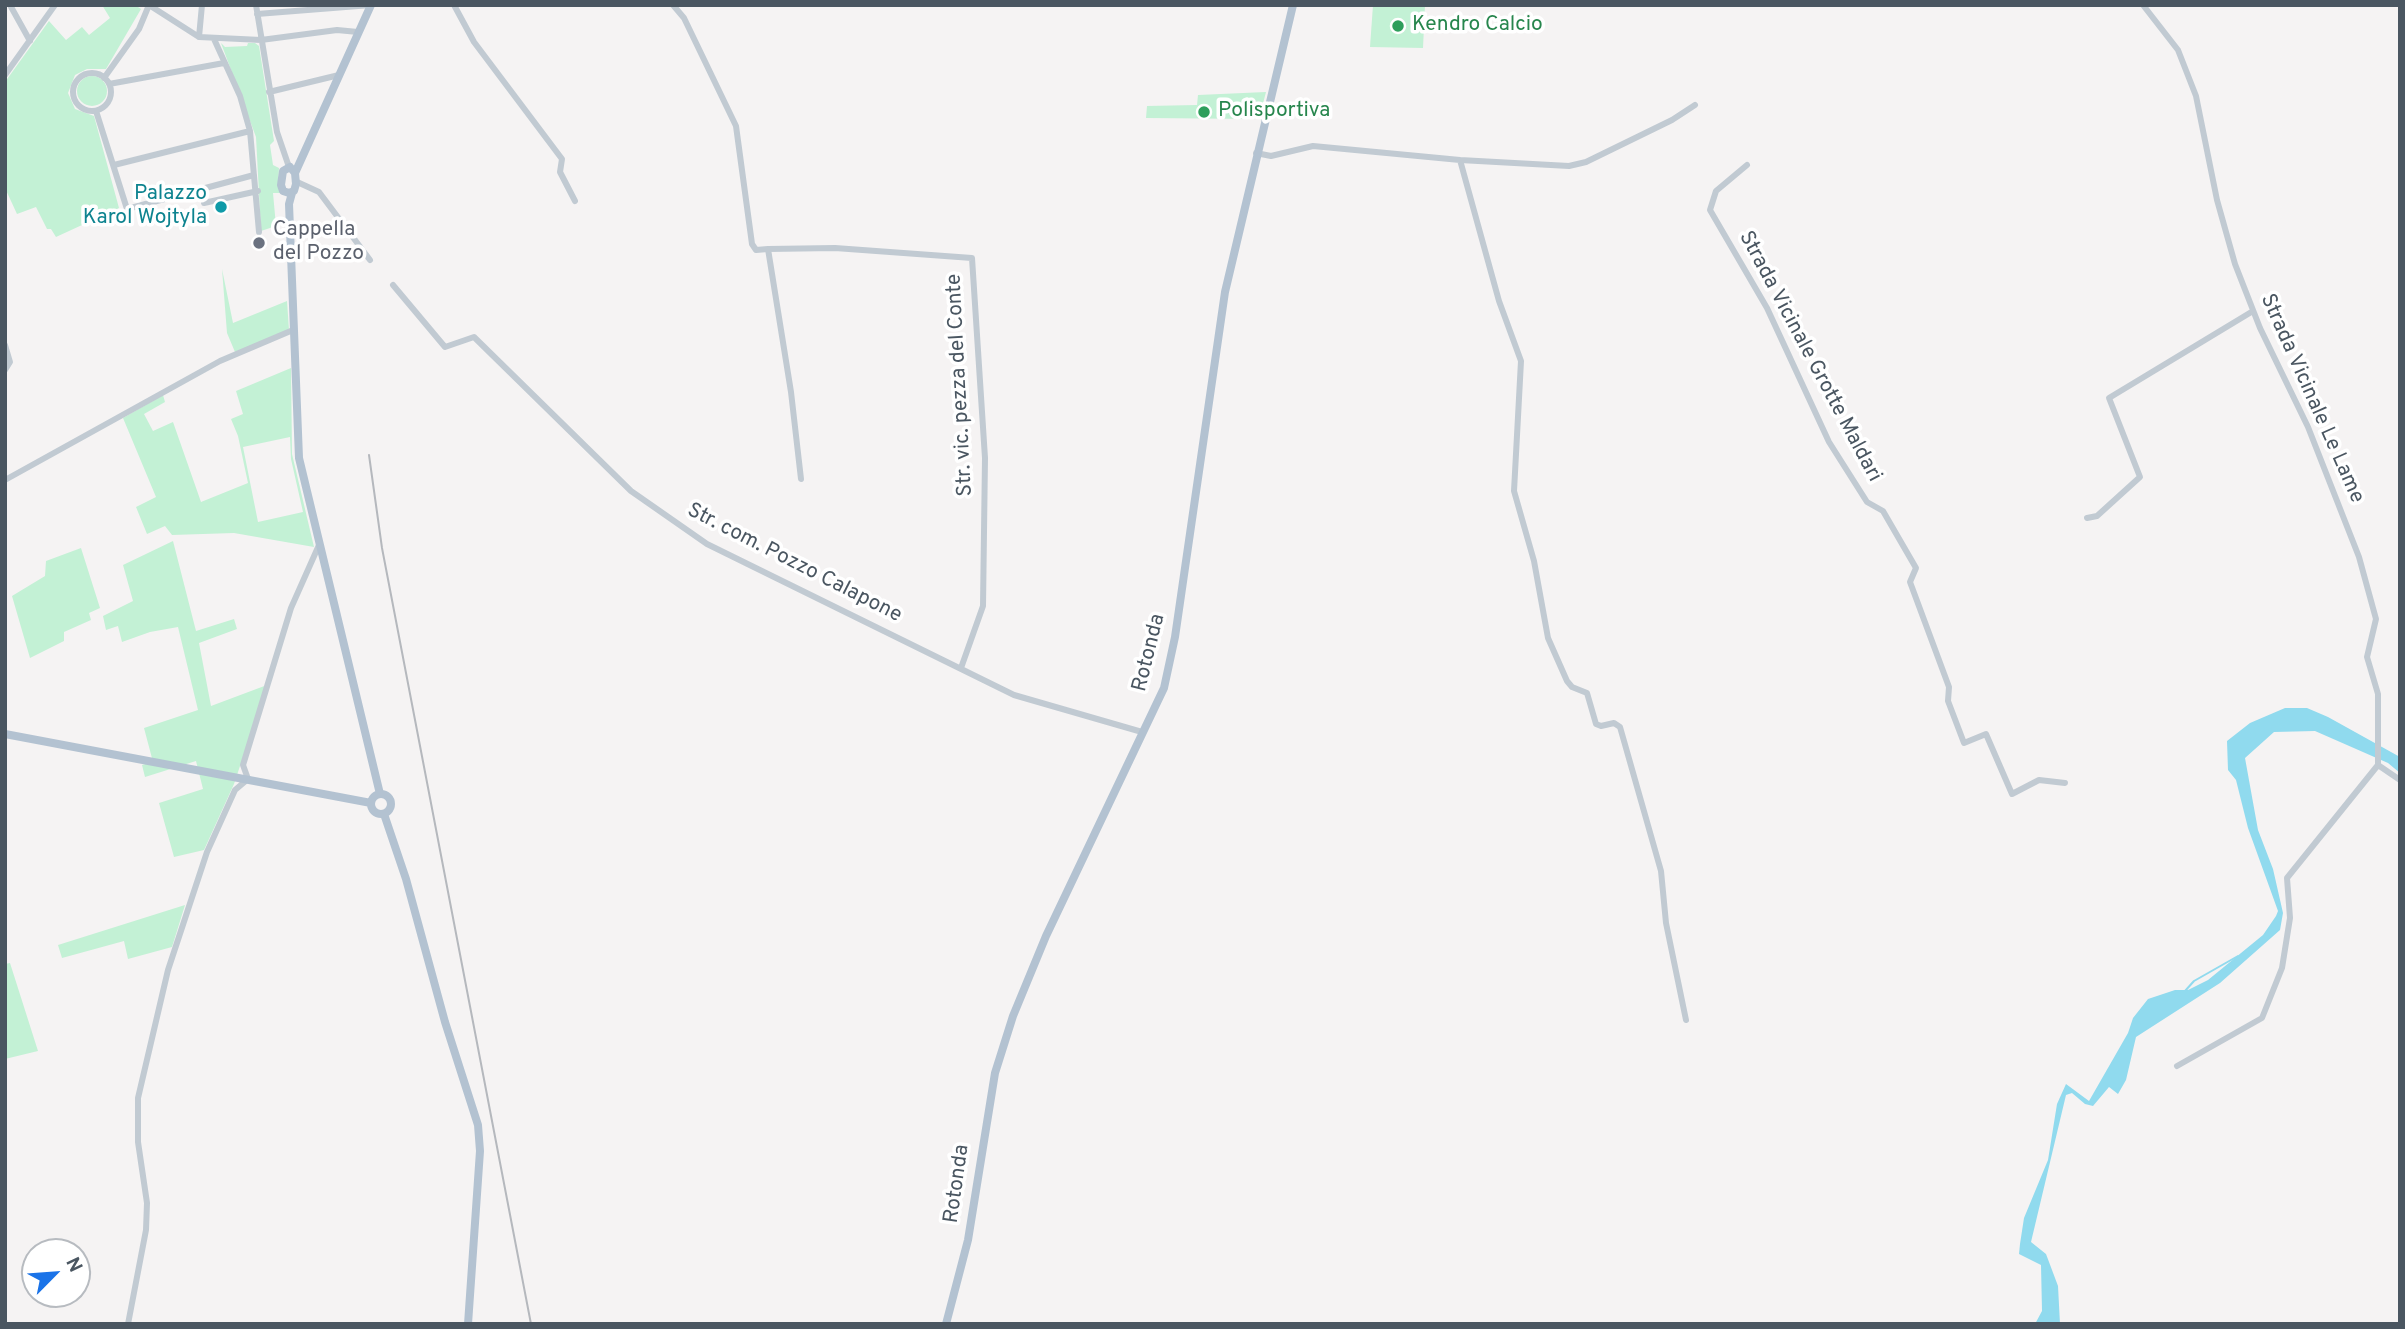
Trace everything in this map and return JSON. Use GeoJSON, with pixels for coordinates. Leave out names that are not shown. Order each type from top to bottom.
{"type":"FeatureCollection","features":[{"type":"Feature","properties":{"kind":"main road"},"geometry":{"type":"LineString","coordinates":[[290,192],[281,185],[301,154],[371,5]]}},
{"type":"Feature","properties":{"kind":"main road","name":"Rotonda"},"geometry":{"type":"LineString","coordinates":[[946,1324],[968,1240],[995,1073],[1013,1016],[1046,936],[1164,688],[1175,638],[1225,292],[1293,5]]}},
{"type":"Feature","properties":{"kind":"main road"},"geometry":{"type":"LineString","coordinates":[[290,172],[299,458],[380,794]]}},
{"type":"Feature","properties":{"kind":"main road"},"geometry":{"type":"LineString","coordinates":[[5,734],[371,803]]}},
{"type":"Feature","properties":{"kind":"main road"},"geometry":{"type":"LineString","coordinates":[[371,803],[380,794]]}},
{"type":"Feature","properties":{"kind":"main road"},"geometry":{"type":"LineString","coordinates":[[371,803],[374,812],[384,814],[390,810],[391,802],[387,796],[380,794]]}},
{"type":"Feature","properties":{"kind":"main road"},"geometry":{"type":"LineString","coordinates":[[384,814],[406,879],[445,1021],[478,1125],[480,1151],[468,1324]]}},
{"type":"Feature","properties":{"kind":"street"},"geometry":{"type":"LineString","coordinates":[[10,5],[30,41]]}},
{"type":"Feature","properties":{"kind":"street"},"geometry":{"type":"LineString","coordinates":[[5,75],[55,5]]}},
{"type":"Feature","properties":{"kind":"street"},"geometry":{"type":"LineString","coordinates":[[96,111],[109,101],[107,81],[139,29],[149,5],[199,37],[261,40],[337,30],[358,33]]}},
{"type":"Feature","properties":{"kind":"street"},"geometry":{"type":"LineString","coordinates":[[199,37],[202,5]]}},
{"type":"Feature","properties":{"kind":"street"},"geometry":{"type":"LineString","coordinates":[[256,5],[278,141],[290,172],[310,189],[319,192],[370,260]]}},
{"type":"Feature","properties":{"kind":"street"},"geometry":{"type":"LineString","coordinates":[[257,14],[371,5]]}},
{"type":"Feature","properties":{"kind":"street"},"geometry":{"type":"LineString","coordinates":[[454,5],[474,42],[562,159],[560,172],[575,201]]}},
{"type":"Feature","properties":{"kind":"street"},"geometry":{"type":"LineString","coordinates":[[673,5],[684,18],[736,126],[750,236],[756,250],[768,249],[801,479]]}},
{"type":"Feature","properties":{"kind":"street","name":"Strada Vicinale Le Lame"},"geometry":{"type":"LineString","coordinates":[[2143,5],[2178,49],[2196,96],[2226,235],[2253,311],[2308,427],[2359,557],[2377,626],[2367,657],[2378,694],[2378,765]]}},
{"type":"Feature","properties":{"kind":"street"},"geometry":{"type":"LineString","coordinates":[[214,39],[240,96],[250,131],[259,232]]}},
{"type":"Feature","properties":{"kind":"street"},"geometry":{"type":"LineString","coordinates":[[96,111],[78,106],[73,88],[86,74],[107,81],[225,63]]}},
{"type":"Feature","properties":{"kind":"street"},"geometry":{"type":"LineString","coordinates":[[269,92],[339,75]]}},
{"type":"Feature","properties":{"kind":"street"},"geometry":{"type":"LineString","coordinates":[[1256,153],[1272,156],[1313,146],[1385,155],[1577,164],[1672,120],[1695,105]]}},
{"type":"Feature","properties":{"kind":"street"},"geometry":{"type":"LineString","coordinates":[[96,111],[127,209],[254,175]]}},
{"type":"Feature","properties":{"kind":"street"},"geometry":{"type":"LineString","coordinates":[[114,165],[250,131]]}},
{"type":"Feature","properties":{"kind":"street"},"geometry":{"type":"LineString","coordinates":[[1460,160],[1499,301],[1521,360],[1514,491],[1534,561],[1548,638],[1567,681],[1572,687],[1587,694],[1596,724],[1601,726],[1614,723],[1620,727],[1661,871],[1666,923],[1686,1020]]}},
{"type":"Feature","properties":{"kind":"street","name":"Strada Vicinale Grotte Maldari"},"geometry":{"type":"LineString","coordinates":[[1747,165],[1716,191],[1710,210],[1767,308],[1829,442],[1867,502],[1883,511],[1916,568],[1910,582],[1949,687],[1948,701],[1964,743],[1986,734],[2012,794],[2039,780],[2065,783]]}},
{"type":"Feature","properties":{"kind":"street"},"geometry":{"type":"LineString","coordinates":[[290,192],[310,189]]}},
{"type":"Feature","properties":{"kind":"street"},"geometry":{"type":"LineString","coordinates":[[204,203],[257,191]]}},
{"type":"Feature","properties":{"kind":"street","name":"Str. vic. pezza del Conte"},"geometry":{"type":"LineString","coordinates":[[768,249],[835,248],[972,258],[985,458],[983,606],[961,668]]}},
{"type":"Feature","properties":{"kind":"street","name":"Str. com. Pozzo Calapone"},"geometry":{"type":"LineString","coordinates":[[393,285],[444,347],[474,337],[631,491],[707,544],[1033,702],[1142,732]]}},
{"type":"Feature","properties":{"kind":"street"},"geometry":{"type":"LineString","coordinates":[[2087,519],[2097,516],[2140,477],[2109,398],[2253,311]]}},
{"type":"Feature","properties":{"kind":"street"},"geometry":{"type":"LineString","coordinates":[[5,468],[8,479],[220,360],[293,330]]}},
{"type":"Feature","properties":{"kind":"street"},"geometry":{"type":"LineString","coordinates":[[5,345],[10,362],[5,370]]}},
{"type":"Feature","properties":{"kind":"street"},"geometry":{"type":"LineString","coordinates":[[128,1324],[147,1216],[138,1142],[138,1098],[168,970],[206,852],[235,790],[248,779],[243,765],[290,608],[319,545]]}},
{"type":"Feature","properties":{"kind":"street"},"geometry":{"type":"LineString","coordinates":[[2177,1066],[2262,1018],[2282,968],[2291,918],[2287,878],[2378,765],[2400,780]]}},
{"type":"Feature","properties":{"kind":"street"},"geometry":{"type":"LineString","coordinates":[[228,776],[235,790]]}},
{"type":"Feature","properties":{"kind":"green space"},"geometry":{"type":"Polygon","coordinates":[[[102,5],[135,5],[141,9],[106,69],[87,69],[75,75],[68,93],[75,109],[94,116],[119,208],[56,237],[51,229],[47,229],[36,207],[17,214],[5,188],[5,82],[49,21],[66,40],[82,27],[89,35],[110,18],[102,5]]]}},
{"type":"Feature","properties":{"kind":"green space","name":"Kendro Calcio"},"geometry":{"type":"Polygon","coordinates":[[[1373,5],[1425,5],[1423,48],[1370,47],[1373,5]]]}},
{"type":"Feature","properties":{"kind":"green space"},"geometry":{"type":"Polygon","coordinates":[[[221,43],[225,47],[247,46],[248,43],[259,46],[274,141],[270,145],[273,165],[279,168],[278,185],[281,193],[273,193],[276,226],[261,231],[256,137],[221,43]]]}},
{"type":"Feature","properties":{"kind":"green space"},"geometry":{"type":"Polygon","coordinates":[[[92,76],[98,77],[106,85],[106,97],[98,105],[92,106],[86,105],[78,97],[77,91],[78,85],[86,77],[92,76]]]}},
{"type":"Feature","properties":{"kind":"green space","name":"Polisportiva"},"geometry":{"type":"Polygon","coordinates":[[[1266,92],[1259,119],[1146,118],[1147,106],[1197,105],[1198,95],[1266,92]]]}},
{"type":"Feature","properties":{"kind":"green space"},"geometry":{"type":"Polygon","coordinates":[[[222,269],[233,323],[287,301],[289,330],[235,352],[227,333],[222,269]]]}},
{"type":"Feature","properties":{"kind":"green space"},"geometry":{"type":"Polygon","coordinates":[[[291,368],[292,454],[314,547],[234,533],[172,535],[165,526],[147,534],[136,507],[156,497],[123,418],[163,395],[165,402],[144,414],[153,431],[173,422],[201,502],[248,483],[238,436],[231,419],[243,414],[236,391],[291,368]],[[290,437],[243,447],[258,522],[303,512],[291,459],[290,437]]]}},
{"type":"Feature","properties":{"kind":"green space"},"geometry":{"type":"Polygon","coordinates":[[[173,541],[196,631],[234,619],[237,629],[199,643],[211,706],[267,685],[234,784],[204,850],[174,857],[159,803],[203,789],[196,761],[145,777],[142,765],[153,762],[144,728],[198,710],[178,627],[150,632],[122,642],[118,626],[106,630],[103,616],[133,601],[123,565],[173,541]]]}},
{"type":"Feature","properties":{"kind":"green space"},"geometry":{"type":"Polygon","coordinates":[[[81,548],[100,608],[89,613],[91,620],[64,632],[64,641],[30,658],[12,596],[45,576],[46,561],[81,548]]]}},
{"type":"Feature","properties":{"kind":"green space"},"geometry":{"type":"Polygon","coordinates":[[[185,905],[172,947],[128,959],[124,941],[62,958],[58,945],[185,905]]]}},
{"type":"Feature","properties":{"kind":"green space"},"geometry":{"type":"Polygon","coordinates":[[[10,963],[38,1051],[5,1059],[5,964],[10,963]]]}},
{"type":"Feature","properties":{"kind":"water"},"geometry":{"type":"Polygon","coordinates":[[[2285,708],[2307,708],[2400,757],[2400,773],[2388,763],[2315,731],[2274,732],[2245,758],[2258,830],[2273,869],[2283,913],[2280,930],[2220,983],[2136,1037],[2126,1080],[2118,1094],[2109,1087],[2093,1106],[2085,1104],[2072,1093],[2066,1095],[2031,1242],[2046,1254],[2058,1286],[2060,1324],[2035,1324],[2042,1311],[2041,1265],[2019,1254],[2020,1244],[2024,1218],[2048,1160],[2057,1104],[2066,1084],[2089,1101],[2128,1033],[2133,1018],[2148,999],[2175,990],[2188,990],[2208,980],[2263,935],[2276,916],[2278,911],[2248,828],[2236,780],[2228,770],[2227,741],[2250,723],[2285,708]]]}},
{"type":"Feature","properties":{"kind":"waterway"},"geometry":{"type":"LineString","coordinates":[[2185,991],[2194,981],[2238,956]]}},
{"type":"Feature","properties":{"kind":"railway"},"geometry":{"type":"LineString","coordinates":[[369,455],[382,548],[531,1324]]}},
{"type":"Feature","properties":{"kind":"place","name":"Kendro Calcio"},"geometry":{"type":"Point","coordinates":[1398,26]}},
{"type":"Feature","properties":{"kind":"place","name":"Polisportiva"},"geometry":{"type":"Point","coordinates":[1204,112]}},
{"type":"Feature","properties":{"kind":"place","name":"Palazzo Karol Wojtyla"},"geometry":{"type":"Point","coordinates":[221,207]}},
{"type":"Feature","properties":{"kind":"place","name":"Cappella del Pozzo"},"geometry":{"type":"Point","coordinates":[259,243]}}]}
